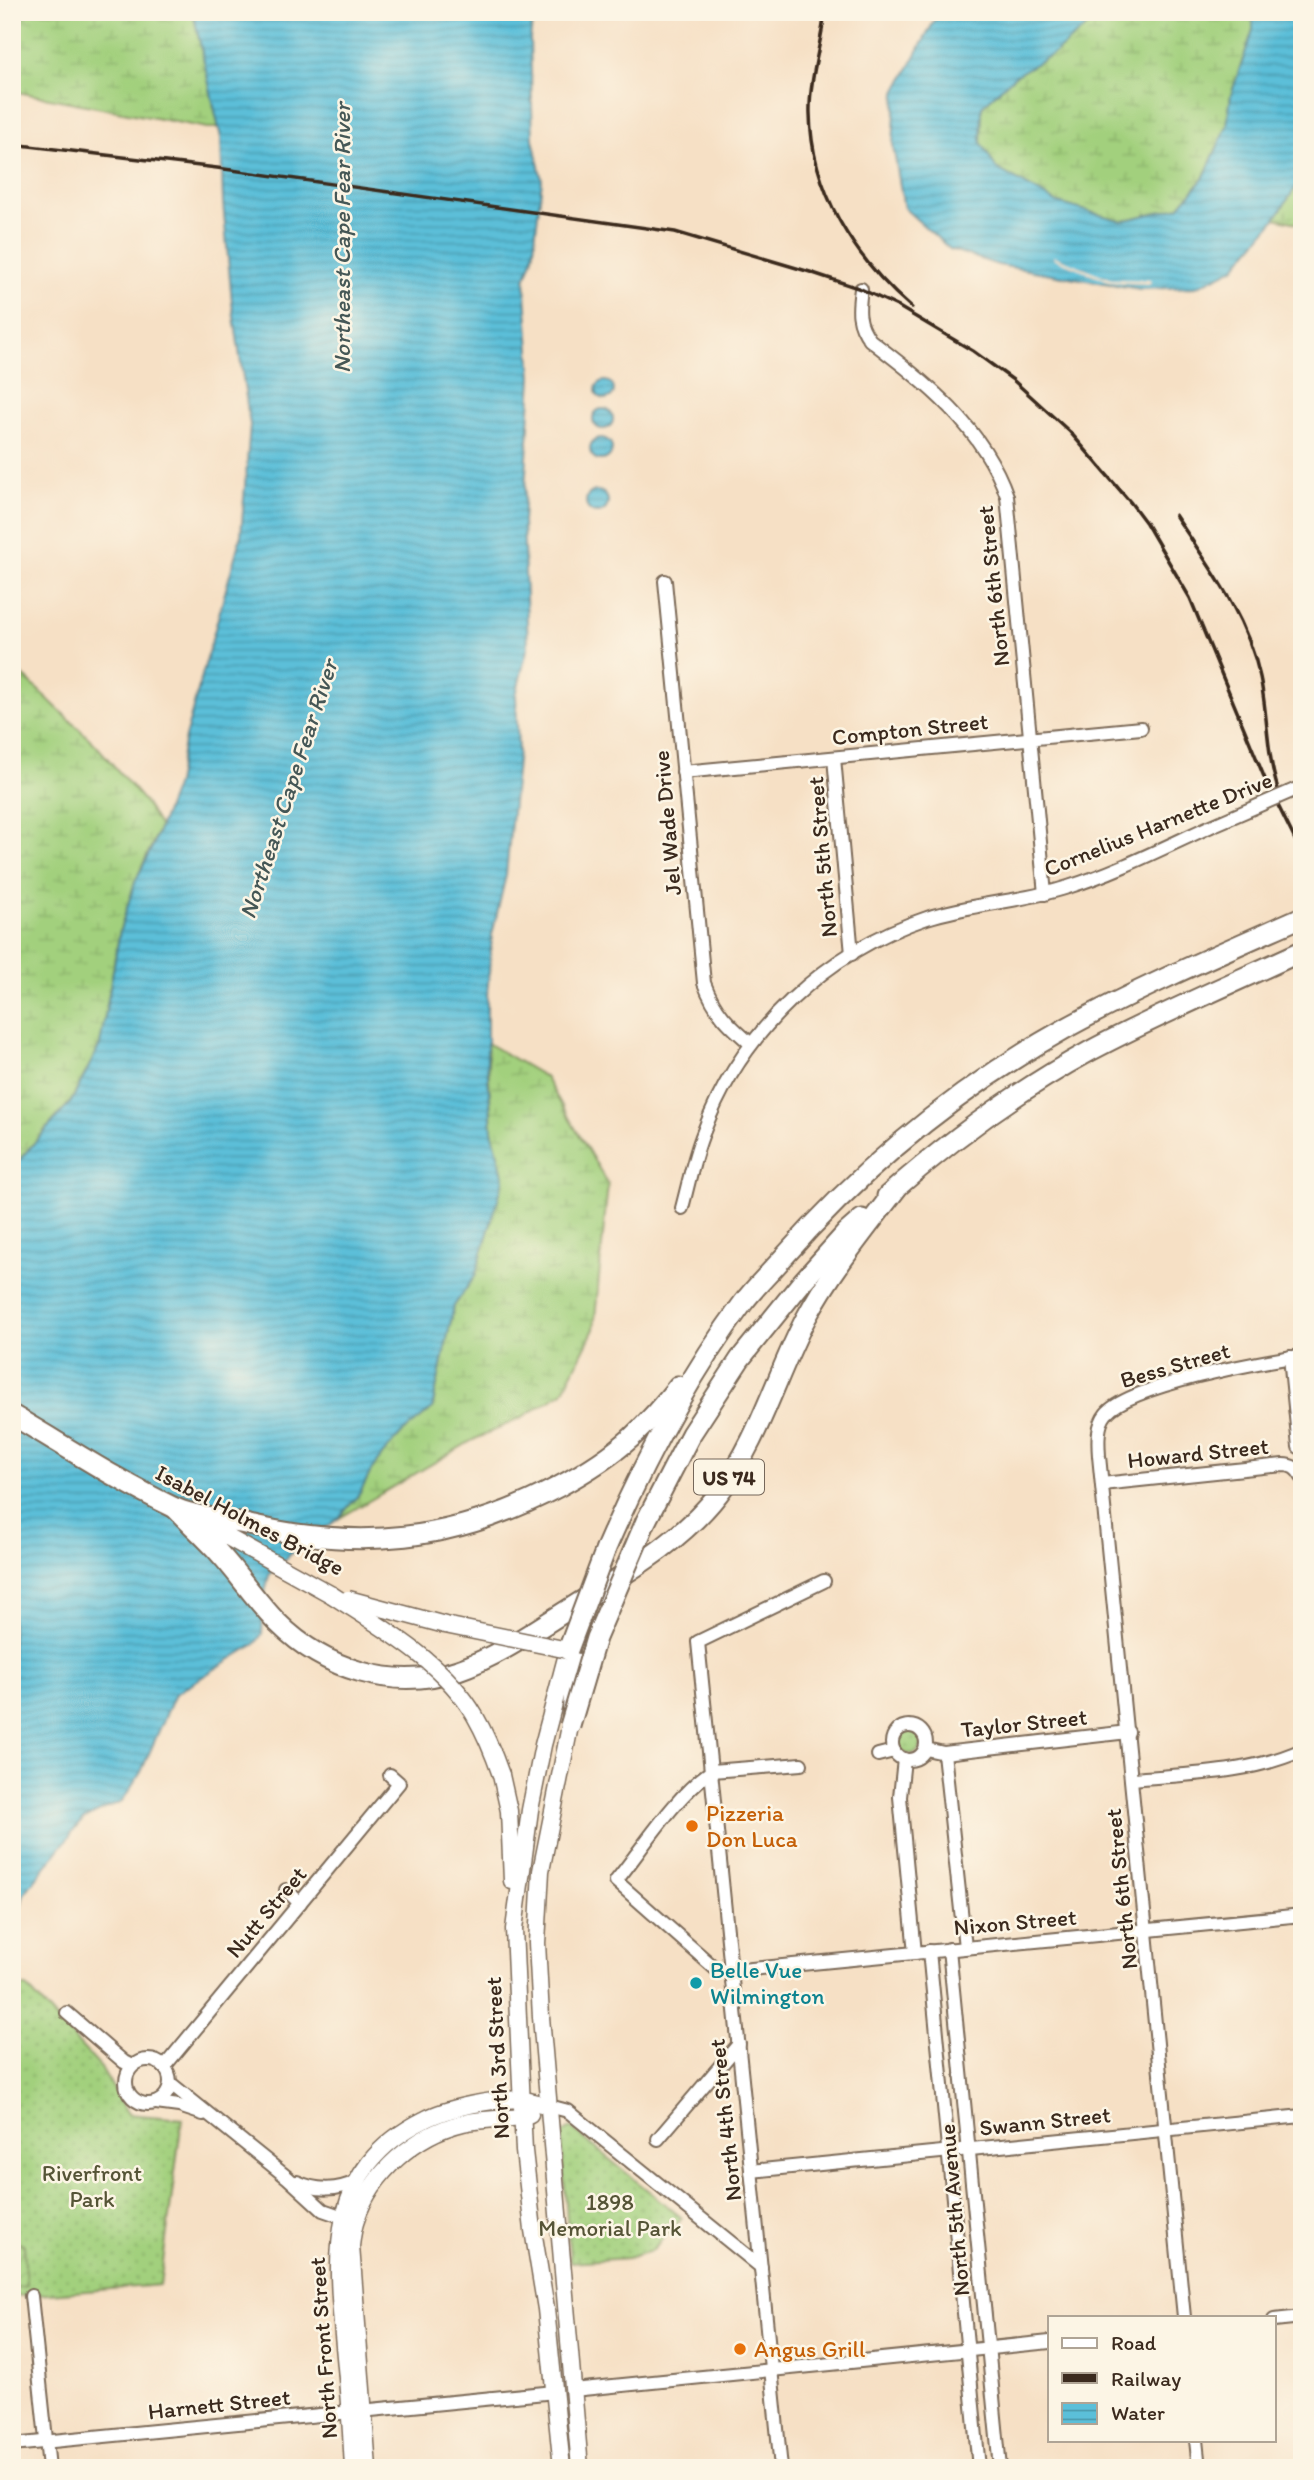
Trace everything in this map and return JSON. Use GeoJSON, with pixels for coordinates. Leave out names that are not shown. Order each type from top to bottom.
{"type":"FeatureCollection","features":[{"type":"Feature","properties":{"kind":"highway","name":"US 74"},"geometry":{"type":"LineString","coordinates":[[175,1508],[295,1535],[343,1539],[391,1538],[440,1532],[489,1518],[541,1496],[587,1471],[638,1431],[719,1337],[745,1300],[809,1229],[892,1151],[942,1110],[1067,1028],[1302,917]]}},
{"type":"Feature","properties":{"kind":"highway","name":"US 74"},"geometry":{"type":"LineString","coordinates":[[175,1508],[218,1552],[277,1622],[319,1655],[347,1668],[378,1676],[411,1678],[459,1670],[531,1633],[641,1563],[684,1532],[720,1492],[744,1454],[805,1319],[825,1286],[897,1188],[946,1146],[1033,1084],[1088,1052],[1302,951]]}},
{"type":"Feature","properties":{"kind":"highway"},"geometry":{"type":"LineString","coordinates":[[570,1726],[596,1638],[646,1521],[691,1434],[740,1359],[803,1281],[846,1233],[897,1188]]}},
{"type":"Feature","properties":{"kind":"highway"},"geometry":{"type":"LineString","coordinates":[[568,1650],[607,1546],[636,1481],[719,1337]]}},
{"type":"Feature","properties":{"kind":"highway","name":"Isabel Holmes Bridge"},"geometry":{"type":"LineString","coordinates":[[12,1415],[175,1508]]}},
{"type":"Feature","properties":{"kind":"main road","name":"Isabel Holmes Bridge"},"geometry":{"type":"LineString","coordinates":[[175,1508],[332,1595],[445,1625],[568,1650]]}},
{"type":"Feature","properties":{"kind":"main road"},"geometry":{"type":"LineString","coordinates":[[332,1595],[422,1657],[452,1685],[474,1714],[501,1775],[509,1811],[514,1929]]}},
{"type":"Feature","properties":{"kind":"main road"},"geometry":{"type":"LineString","coordinates":[[568,1650],[574,1663],[570,1726]]}},
{"type":"Feature","properties":{"kind":"main road","name":"North 3rd Street"},"geometry":{"type":"LineString","coordinates":[[562,2468],[546,2309],[533,2230],[522,2118],[514,1929],[530,1810],[543,1745],[568,1650]]}},
{"type":"Feature","properties":{"kind":"main road","name":"North 3rd Street"},"geometry":{"type":"LineString","coordinates":[[570,1726],[541,1871],[537,1943],[548,2106],[580,2468]]}},
{"type":"Feature","properties":{"kind":"main road","name":"North Front Street"},"geometry":{"type":"LineString","coordinates":[[368,2468],[356,2411],[338,2269],[357,2181],[394,2138],[429,2117],[467,2106],[521,2100],[548,2106]]}},
{"type":"Feature","properties":{"kind":"main road","name":"North Front Street"},"geometry":{"type":"LineString","coordinates":[[349,2219],[401,2154],[420,2141],[438,2131],[461,2124],[522,2118],[548,2106]]}},
{"type":"Feature","properties":{"kind":"main road","name":"North Front Street"},"geometry":{"type":"LineString","coordinates":[[353,2468],[356,2411]]}},
{"type":"Feature","properties":{"kind":"street","name":"North 6th Street"},"geometry":{"type":"LineString","coordinates":[[861,289],[858,316],[870,341],[912,373],[953,410],[982,447],[1007,496],[1028,739],[1045,894]]}},
{"type":"Feature","properties":{"kind":"street","name":"Jel Wade Drive"},"geometry":{"type":"LineString","coordinates":[[665,581],[704,983],[724,1021],[751,1044]]}},
{"type":"Feature","properties":{"kind":"street","name":"Compton Street"},"geometry":{"type":"LineString","coordinates":[[683,772],[1141,728]]}},
{"type":"Feature","properties":{"kind":"street","name":"North 5th Street"},"geometry":{"type":"LineString","coordinates":[[834,758],[852,954]]}},
{"type":"Feature","properties":{"kind":"street","name":"Cornelius Harnette Drive"},"geometry":{"type":"LineString","coordinates":[[682,1208],[703,1133],[713,1108],[751,1044],[788,1002],[817,977],[888,934],[928,918],[988,903],[1045,894],[1091,879],[1301,788]]}},
{"type":"Feature","properties":{"kind":"street"},"geometry":{"type":"LineString","coordinates":[[1296,1357],[1299,1447]]}},
{"type":"Feature","properties":{"kind":"street","name":"Bess Street"},"geometry":{"type":"LineString","coordinates":[[1099,1456],[1102,1420],[1114,1406],[1133,1394],[1191,1378],[1296,1357]]}},
{"type":"Feature","properties":{"kind":"street","name":"North 6th Street"},"geometry":{"type":"LineString","coordinates":[[1099,1456],[1184,2316]]}},
{"type":"Feature","properties":{"kind":"street","name":"Howard Street"},"geometry":{"type":"LineString","coordinates":[[1102,1484],[1283,1465],[1290,1465],[1300,1473]]}},
{"type":"Feature","properties":{"kind":"street","name":"North 4th Street"},"geometry":{"type":"LineString","coordinates":[[780,2468],[698,1642],[824,1581]]}},
{"type":"Feature","properties":{"kind":"street"},"geometry":{"type":"LineString","coordinates":[[878,1755],[899,1755],[917,1758],[926,1749],[924,1732],[909,1725],[900,1728],[894,1734],[892,1742],[899,1755],[900,1809],[922,1952]]}},
{"type":"Feature","properties":{"kind":"street","name":"Taylor Street"},"geometry":{"type":"LineString","coordinates":[[926,1749],[944,1753],[1128,1732]]}},
{"type":"Feature","properties":{"kind":"street"},"geometry":{"type":"LineString","coordinates":[[1132,1779],[1248,1767],[1302,1750]]}},
{"type":"Feature","properties":{"kind":"street"},"geometry":{"type":"LineString","coordinates":[[944,1753],[965,1947]]}},
{"type":"Feature","properties":{"kind":"street"},"geometry":{"type":"LineString","coordinates":[[732,1971],[717,1969],[616,1881],[687,1792],[712,1772],[801,1764]]}},
{"type":"Feature","properties":{"kind":"street","name":"Nutt Street"},"geometry":{"type":"LineString","coordinates":[[164,2067],[300,1903],[394,1779]]}},
{"type":"Feature","properties":{"kind":"street"},"geometry":{"type":"LineString","coordinates":[[286,1890],[300,1903]]}},
{"type":"Feature","properties":{"kind":"street","name":"Nixon Street"},"geometry":{"type":"LineString","coordinates":[[732,1971],[1302,1915]]}},
{"type":"Feature","properties":{"kind":"street","name":"North 5th Avenue"},"geometry":{"type":"LineString","coordinates":[[949,1949],[1000,2468]]}},
{"type":"Feature","properties":{"kind":"street","name":"North 5th Avenue"},"geometry":{"type":"LineString","coordinates":[[922,1952],[948,2151],[979,2468]]}},
{"type":"Feature","properties":{"kind":"street"},"geometry":{"type":"LineString","coordinates":[[68,2013],[132,2066]]}},
{"type":"Feature","properties":{"kind":"street"},"geometry":{"type":"LineString","coordinates":[[658,2139],[739,2044]]}},
{"type":"Feature","properties":{"kind":"street"},"geometry":{"type":"LineString","coordinates":[[210,2116],[179,2106],[148,2104],[134,2100],[125,2080],[132,2066],[153,2060],[164,2067],[170,2083],[288,2178],[323,2210],[349,2219]]}},
{"type":"Feature","properties":{"kind":"street"},"geometry":{"type":"LineString","coordinates":[[156,2103],[168,2091],[170,2083]]}},
{"type":"Feature","properties":{"kind":"street"},"geometry":{"type":"LineString","coordinates":[[548,2106],[568,2111],[761,2267]]}},
{"type":"Feature","properties":{"kind":"street","name":"Swann Street"},"geometry":{"type":"LineString","coordinates":[[751,2171],[1302,2116]]}},
{"type":"Feature","properties":{"kind":"street"},"geometry":{"type":"LineString","coordinates":[[288,2178],[308,2187],[329,2189],[341,2189],[357,2181]]}},
{"type":"Feature","properties":{"kind":"street"},"geometry":{"type":"LineString","coordinates":[[31,2296],[49,2468]]}},
{"type":"Feature","properties":{"kind":"street"},"geometry":{"type":"LineString","coordinates":[[1276,2320],[1302,2317]]}},
{"type":"Feature","properties":{"kind":"street"},"geometry":{"type":"LineString","coordinates":[[573,2390],[1048,2342]]}},
{"type":"Feature","properties":{"kind":"street","name":"Harnett Street"},"geometry":{"type":"LineString","coordinates":[[12,2445],[555,2392]]}},
{"type":"Feature","properties":{"kind":"street"},"geometry":{"type":"LineString","coordinates":[[1196,2442],[1199,2468]]}},
{"type":"Feature","properties":{"kind":"green space"},"geometry":{"type":"Polygon","coordinates":[[[26,12],[193,12],[219,128],[207,128],[12,91],[15,40],[26,12]]]}},
{"type":"Feature","properties":{"kind":"green space"},"geometry":{"type":"Polygon","coordinates":[[[1104,12],[1253,12],[1253,30],[1231,95],[1227,126],[1203,179],[1179,207],[1122,221],[1058,203],[996,168],[981,143],[982,106],[1016,75],[1055,53],[1104,12]]]}},
{"type":"Feature","properties":{"kind":"green space"},"geometry":{"type":"Polygon","coordinates":[[[1302,178],[1302,224],[1275,218],[1300,181],[1302,178]]]}},
{"type":"Feature","properties":{"kind":"green space"},"geometry":{"type":"Polygon","coordinates":[[[12,665],[96,745],[144,801],[160,827],[135,882],[120,930],[100,1045],[71,1101],[12,1168],[12,665]]]}},
{"type":"Feature","properties":{"kind":"green space"},"geometry":{"type":"Polygon","coordinates":[[[487,1043],[545,1077],[608,1184],[594,1329],[563,1392],[521,1418],[473,1440],[338,1519],[360,1493],[384,1453],[402,1433],[432,1409],[454,1306],[475,1276],[504,1179],[492,1130],[487,1043]]]}},
{"type":"Feature","properties":{"kind":"green space"},"geometry":{"type":"Polygon","coordinates":[[[910,1730],[918,1734],[922,1742],[918,1750],[910,1754],[902,1750],[898,1742],[902,1734],[910,1730]]]}},
{"type":"Feature","properties":{"kind":"green space","name":"Riverfront Park"},"geometry":{"type":"Polygon","coordinates":[[[12,1987],[27,1987],[102,2069],[128,2114],[182,2119],[160,2285],[12,2297],[12,1987]]]}},
{"type":"Feature","properties":{"kind":"green space","name":"1898 Memorial Park"},"geometry":{"type":"Polygon","coordinates":[[[571,2128],[682,2218],[651,2251],[628,2258],[570,2262],[561,2134],[571,2128]]]}},
{"type":"Feature","properties":{"kind":"green space"},"geometry":{"type":"Polygon","coordinates":[[[12,2241],[24,2245],[26,2286],[12,2288],[12,2241]]]}},
{"type":"Feature","properties":{"kind":"water","name":"Northeast Cape Fear River"},"geometry":{"type":"Polygon","coordinates":[[[193,12],[534,12],[530,38],[533,139],[542,180],[533,257],[525,280],[532,378],[523,522],[528,646],[516,695],[518,751],[506,875],[492,935],[487,997],[487,1062],[492,1130],[504,1179],[475,1276],[454,1306],[432,1409],[402,1433],[384,1453],[360,1493],[338,1519],[296,1549],[269,1575],[264,1597],[262,1634],[255,1644],[175,1694],[141,1772],[129,1791],[122,1801],[83,1819],[24,1894],[12,1939],[12,1168],[71,1102],[100,1045],[120,930],[135,882],[153,845],[176,784],[185,737],[241,535],[250,425],[232,303],[223,202],[221,138],[193,12]]]}},
{"type":"Feature","properties":{"kind":"water"},"geometry":{"type":"Polygon","coordinates":[[[939,12],[1104,12],[1055,53],[1016,75],[982,106],[981,142],[996,168],[1058,203],[1122,221],[1179,207],[1203,179],[1227,126],[1231,95],[1253,30],[1253,12],[1302,12],[1302,178],[1272,223],[1234,268],[1196,287],[1140,289],[998,265],[950,249],[904,208],[893,146],[896,92],[939,12]]]}},
{"type":"Feature","properties":{"kind":"water"},"geometry":{"type":"Polygon","coordinates":[[[601,381],[609,381],[614,390],[612,397],[601,399],[596,394],[596,386],[601,381]]]}},
{"type":"Feature","properties":{"kind":"water"},"geometry":{"type":"Polygon","coordinates":[[[603,409],[610,412],[613,419],[610,426],[603,429],[596,426],[593,419],[596,412],[603,409]]]}},
{"type":"Feature","properties":{"kind":"water"},"geometry":{"type":"Polygon","coordinates":[[[601,438],[609,441],[612,449],[609,457],[601,460],[593,457],[590,449],[593,441],[601,438]]]}},
{"type":"Feature","properties":{"kind":"water"},"geometry":{"type":"Polygon","coordinates":[[[597,491],[607,498],[608,502],[601,512],[597,513],[587,506],[586,502],[593,492],[597,491]]]}},
{"type":"Feature","properties":{"kind":"pier"},"geometry":{"type":"Polygon","coordinates":[[[1054,256],[1111,279],[1150,280],[1151,284],[1111,282],[1053,258],[1054,256]]]}},
{"type":"Feature","properties":{"kind":"railway"},"geometry":{"type":"LineString","coordinates":[[825,12],[810,101],[812,142],[818,169],[827,196],[855,245],[872,267],[912,308]]}},
{"type":"Feature","properties":{"kind":"railway"},"geometry":{"type":"LineString","coordinates":[[12,144],[217,168],[675,232],[861,289],[899,307],[973,351],[1013,380],[1070,432],[1146,523],[1190,598],[1265,779],[1302,854]]}},
{"type":"Feature","properties":{"kind":"railway"},"geometry":{"type":"LineString","coordinates":[[1175,515],[1225,592],[1246,633],[1260,677],[1271,761],[1278,789]]}},
{"type":"Feature","properties":{"kind":"place","name":"Pizzeria Don Luca"},"geometry":{"type":"Point","coordinates":[692,1826]}},
{"type":"Feature","properties":{"kind":"place","name":"Belle Vue Wilmington"},"geometry":{"type":"Point","coordinates":[696,1983]}},
{"type":"Feature","properties":{"kind":"place","name":"Angus Grill"},"geometry":{"type":"Point","coordinates":[740,2349]}}]}
